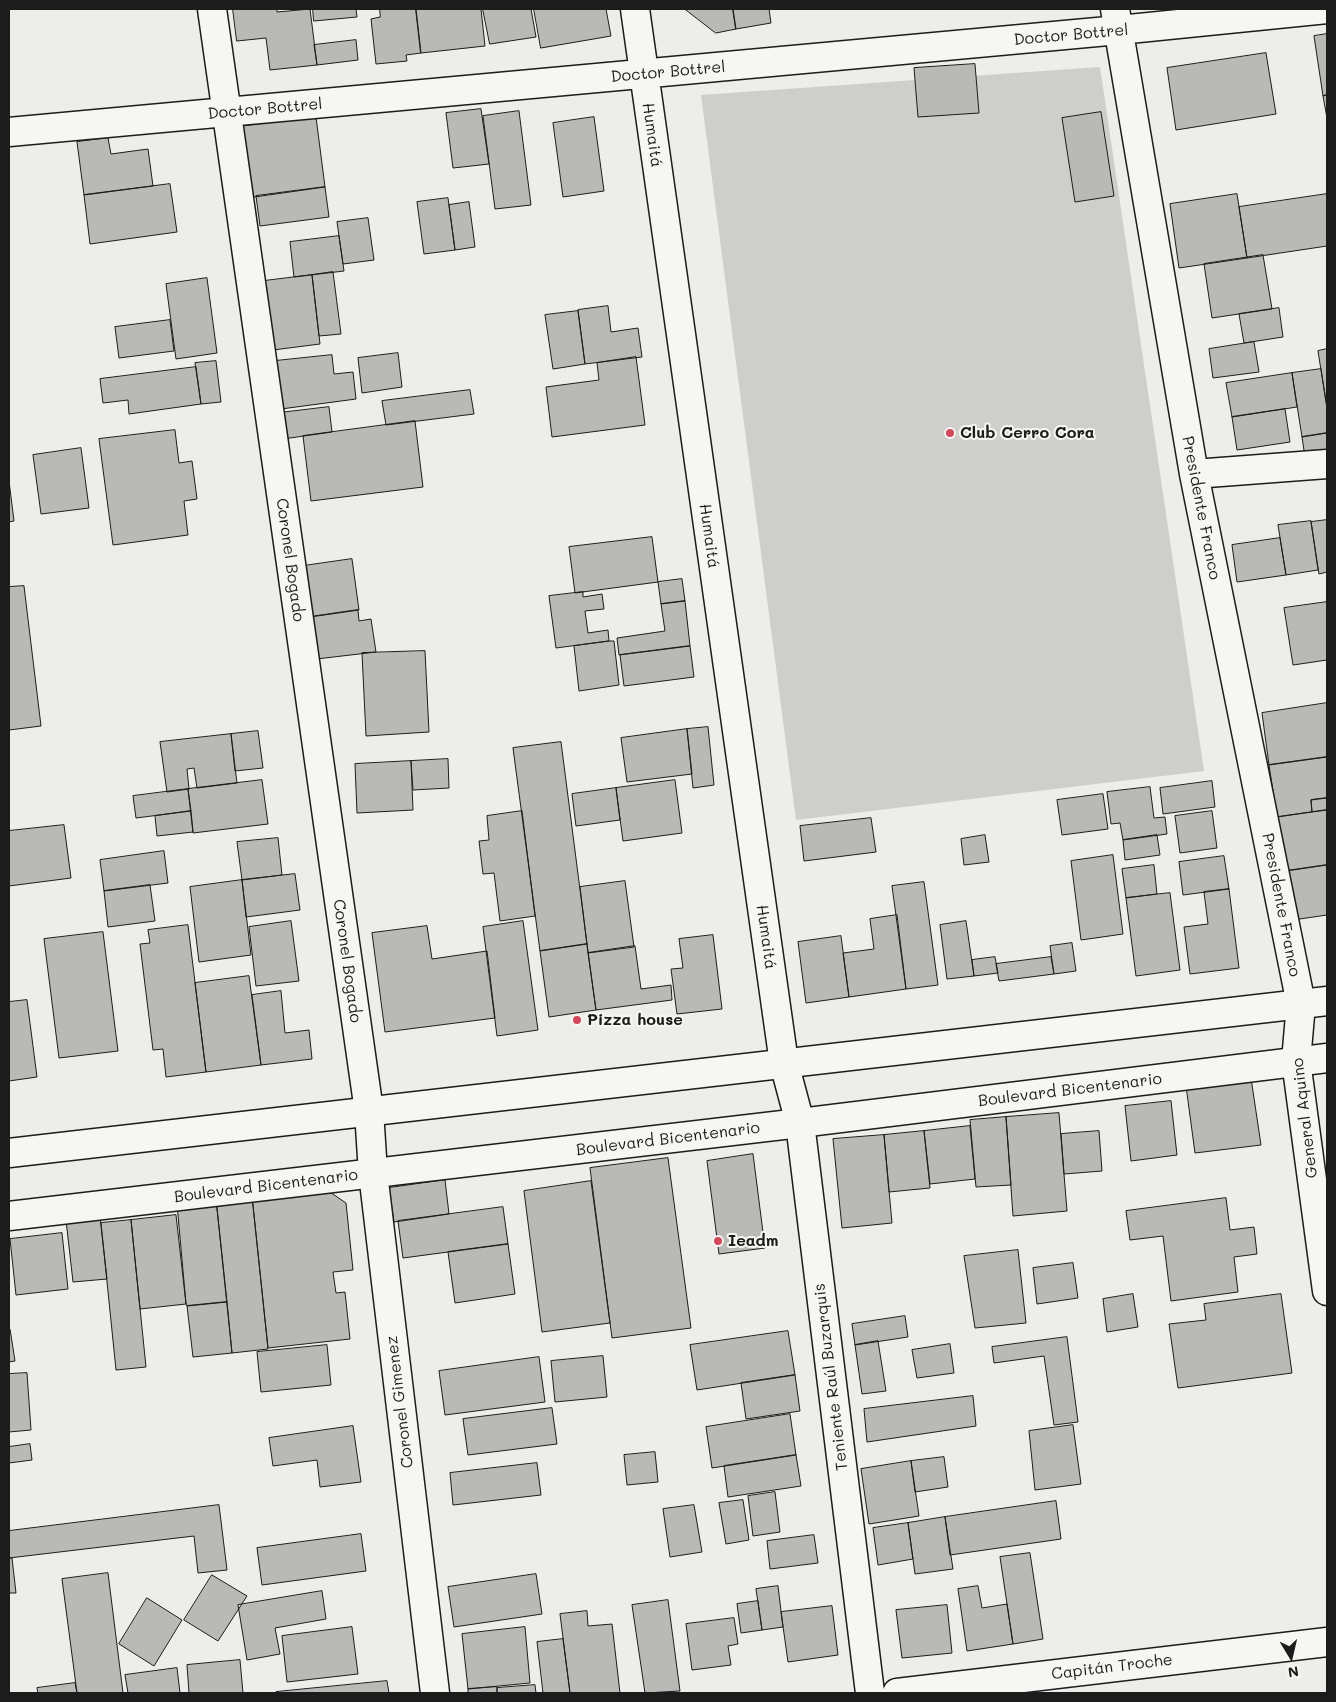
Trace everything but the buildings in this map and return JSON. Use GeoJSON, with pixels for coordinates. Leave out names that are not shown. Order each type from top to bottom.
{"type":"FeatureCollection","features":[{"type":"Feature","properties":{"kind":"street","name":"Coronel Bogado"},"geometry":{"type":"LineString","coordinates":[[212,9],[368,1111]]}},
{"type":"Feature","properties":{"kind":"street","name":"Humaitá"},"geometry":{"type":"LineString","coordinates":[[635,9],[784,1063]]}},
{"type":"Feature","properties":{"kind":"street","name":"Doctor Bottrel"},"geometry":{"type":"LineString","coordinates":[[9,132],[643,74],[1117,20],[1327,9]]}},
{"type":"Feature","properties":{"kind":"street","name":"Presidente Franco"},"geometry":{"type":"LineString","coordinates":[[1117,20],[1194,474],[1301,1004]]}},
{"type":"Feature","properties":{"kind":"street"},"geometry":{"type":"LineString","coordinates":[[1194,474],[1327,464]]}},
{"type":"Feature","properties":{"kind":"street"},"geometry":{"type":"LineString","coordinates":[[9,1154],[1327,1001]]}},
{"type":"Feature","properties":{"kind":"street","name":"General Aquino"},"geometry":{"type":"LineString","coordinates":[[1301,1004],[1296,1061],[1327,1291]]}},
{"type":"Feature","properties":{"kind":"street","name":"Boulevard Bicentenario"},"geometry":{"type":"LineString","coordinates":[[9,1216],[800,1123],[1327,1058]]}},
{"type":"Feature","properties":{"kind":"street","name":"Teniente Raúl Buzarquis"},"geometry":{"type":"LineString","coordinates":[[784,1063],[800,1123],[870,1693]]}},
{"type":"Feature","properties":{"kind":"street","name":"Coronel Gimenez"},"geometry":{"type":"LineString","coordinates":[[368,1111],[373,1173],[435,1693]]}},
{"type":"Feature","properties":{"kind":"street","name":"Capitán Troche"},"geometry":{"type":"LineString","coordinates":[[897,1693],[1327,1642]]}},
{"type":"Feature","properties":{"kind":"shaded area","name":"Club Cerro Cora"},"geometry":{"type":"Polygon","coordinates":[[[1100,67],[1204,771],[796,820],[701,95],[1100,67]]]}},
{"type":"Feature","properties":{"kind":"place","name":"Club Cerro Cora"},"geometry":{"type":"Point","coordinates":[950,433]}},
{"type":"Feature","properties":{"kind":"place","name":"Pizza house"},"geometry":{"type":"Point","coordinates":[577,1020]}},
{"type":"Feature","properties":{"kind":"place","name":"Ieadm"},"geometry":{"type":"Point","coordinates":[718,1241]}}]}
